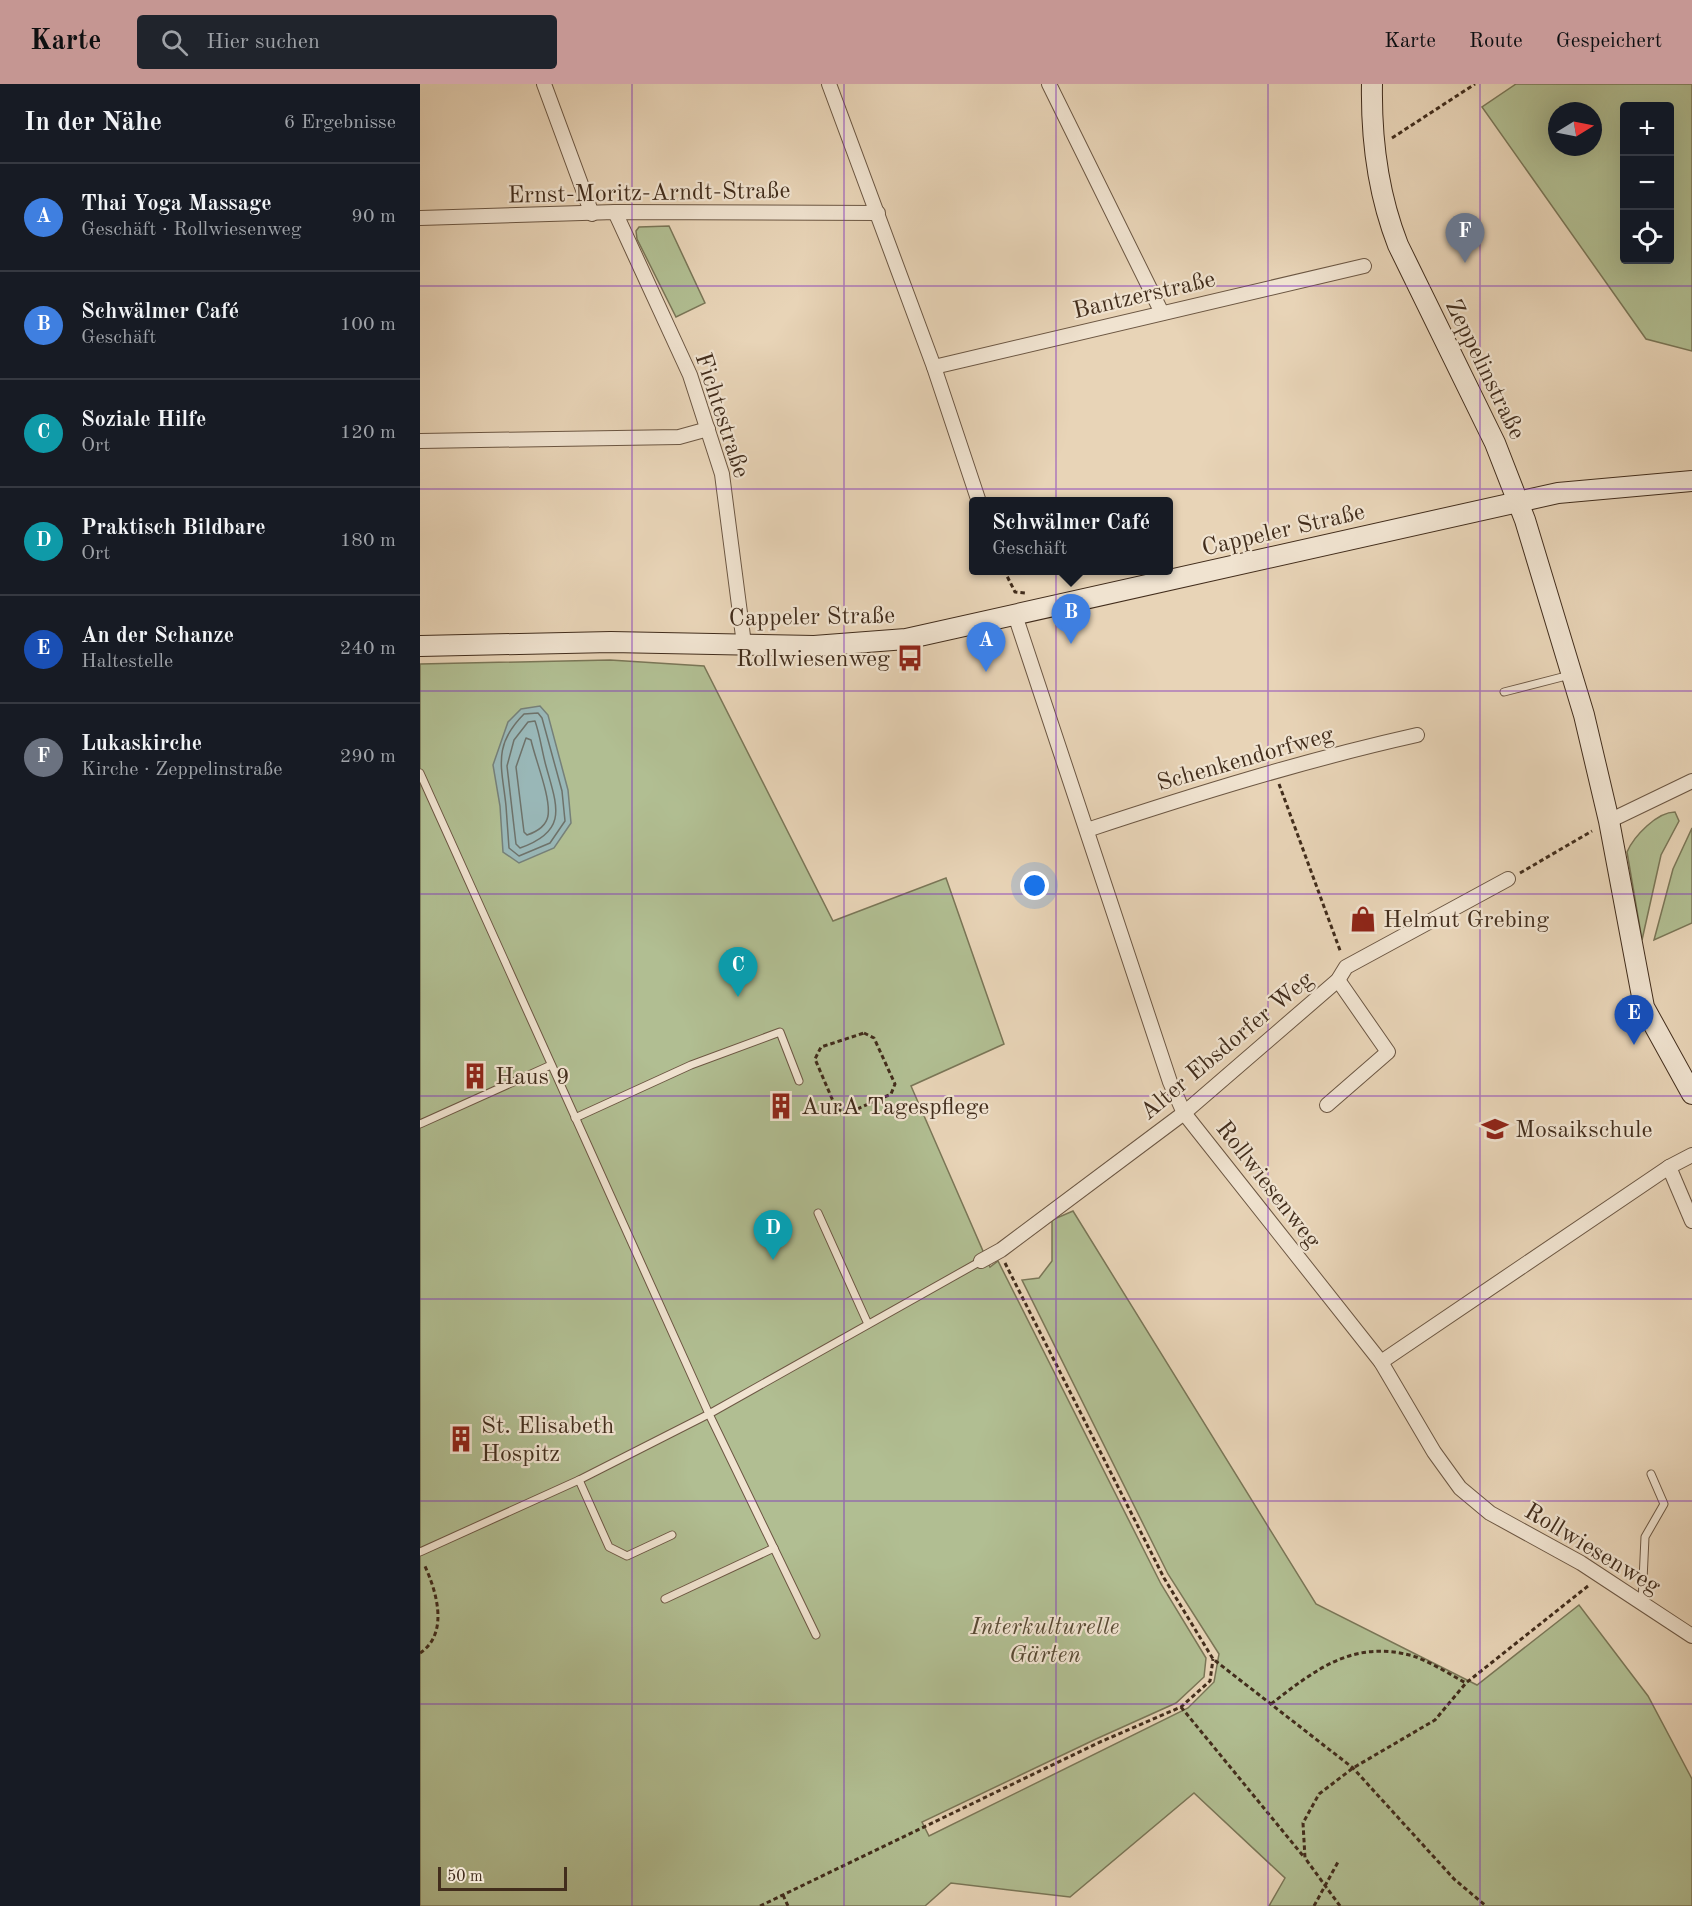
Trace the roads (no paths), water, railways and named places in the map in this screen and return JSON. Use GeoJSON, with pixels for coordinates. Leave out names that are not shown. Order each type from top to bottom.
{"type":"FeatureCollection","features":[{"type":"Feature","properties":{"kind":"main road","name":"Zeppelinstraße"},"geometry":{"type":"LineString","coordinates":[[1372,84],[1381,194],[1398,245],[1495,442],[1518,502],[1572,675],[1609,821],[1644,1007],[1692,1094]]}},
{"type":"Feature","properties":{"kind":"main road","name":"Cappeler Straße"},"geometry":{"type":"LineString","coordinates":[[420,646],[611,642],[814,646],[906,639],[1558,493],[1692,481]]}},
{"type":"Feature","properties":{"kind":"street"},"geometry":{"type":"LineString","coordinates":[[544,84],[592,214]]}},
{"type":"Feature","properties":{"kind":"street"},"geometry":{"type":"LineString","coordinates":[[829,84],[934,367],[978,497]]}},
{"type":"Feature","properties":{"kind":"street"},"geometry":{"type":"LineString","coordinates":[[1049,84],[1162,313]]}},
{"type":"Feature","properties":{"kind":"street","name":"Ernst-Moritz-Arndt-Straße"},"geometry":{"type":"LineString","coordinates":[[420,218],[615,212],[878,213]]}},
{"type":"Feature","properties":{"kind":"street","name":"Fichtestraße"},"geometry":{"type":"LineString","coordinates":[[615,212],[690,375],[722,474],[744,644]]}},
{"type":"Feature","properties":{"kind":"street","name":"Bantzerstraße"},"geometry":{"type":"LineString","coordinates":[[934,367],[1364,266]]}},
{"type":"Feature","properties":{"kind":"street"},"geometry":{"type":"LineString","coordinates":[[420,441],[679,437],[708,429]]}},
{"type":"Feature","properties":{"kind":"street","name":"Rollwiesenweg"},"geometry":{"type":"LineString","coordinates":[[1015,615],[1170,1082],[1184,1113],[1381,1362],[1434,1452],[1468,1495],[1490,1513],[1581,1563],[1692,1636]]}},
{"type":"Feature","properties":{"kind":"street","name":"Schenkendorfweg"},"geometry":{"type":"LineString","coordinates":[[1087,830],[1274,771],[1417,735]]}},
{"type":"Feature","properties":{"kind":"street"},"geometry":{"type":"LineString","coordinates":[[1609,821],[1692,781]]}},
{"type":"Feature","properties":{"kind":"street","name":"Alter Ebsdorfer Weg"},"geometry":{"type":"LineString","coordinates":[[981,1261],[1001,1250],[1184,1113],[1338,980],[1346,967],[1508,879]]}},
{"type":"Feature","properties":{"kind":"street"},"geometry":{"type":"LineString","coordinates":[[1327,1105],[1388,1052],[1338,980]]}},
{"type":"Feature","properties":{"kind":"street"},"geometry":{"type":"LineString","coordinates":[[1381,1362],[1669,1167],[1692,1155]]}},
{"type":"Feature","properties":{"kind":"street"},"geometry":{"type":"LineString","coordinates":[[1669,1167],[1692,1221]]}},
{"type":"Feature","properties":{"kind":"lane"},"geometry":{"type":"LineString","coordinates":[[1504,692],[1572,675]]}},
{"type":"Feature","properties":{"kind":"lane"},"geometry":{"type":"LineString","coordinates":[[420,773],[710,1414],[816,1635]]}},
{"type":"Feature","properties":{"kind":"lane"},"geometry":{"type":"LineString","coordinates":[[575,1118],[691,1065],[780,1032],[799,1082]]}},
{"type":"Feature","properties":{"kind":"lane"},"geometry":{"type":"LineString","coordinates":[[420,1124],[551,1065]]}},
{"type":"Feature","properties":{"kind":"lane"},"geometry":{"type":"LineString","coordinates":[[818,1213],[868,1324]]}},
{"type":"Feature","properties":{"kind":"lane"},"geometry":{"type":"LineString","coordinates":[[420,1552],[579,1480],[710,1414],[981,1261]]}},
{"type":"Feature","properties":{"kind":"lane"},"geometry":{"type":"LineString","coordinates":[[1642,1603],[1646,1537],[1664,1504],[1651,1474]]}},
{"type":"Feature","properties":{"kind":"lane"},"geometry":{"type":"LineString","coordinates":[[579,1480],[609,1547],[627,1556],[672,1535]]}},
{"type":"Feature","properties":{"kind":"lane"},"geometry":{"type":"LineString","coordinates":[[665,1599],[774,1548]]}},
{"type":"Feature","properties":{"kind":"water"},"geometry":{"type":"Polygon","coordinates":[[[540,706],[548,715],[568,790],[571,823],[554,848],[519,863],[503,852],[500,806],[493,765],[508,722],[521,709],[540,706]]]}},
{"type":"Feature","properties":{"kind":"place","name":"Lukaskirche"},"geometry":{"type":"Point","coordinates":[1465,263]}},
{"type":"Feature","properties":{"kind":"place","name":"Schwälmer Café"},"geometry":{"type":"Point","coordinates":[1071,644]}},
{"type":"Feature","properties":{"kind":"place","name":"Rollwiesenweg"},"geometry":{"type":"Point","coordinates":[910,658]}},
{"type":"Feature","properties":{"kind":"place","name":"Thai Yoga Massage"},"geometry":{"type":"Point","coordinates":[986,672]}},
{"type":"Feature","properties":{"kind":"place","name":"Helmut Grebing"},"geometry":{"type":"Point","coordinates":[1363,919]}},
{"type":"Feature","properties":{"kind":"place","name":"Soziale Hilfe"},"geometry":{"type":"Point","coordinates":[738,997]}},
{"type":"Feature","properties":{"kind":"place","name":"An der Schanze"},"geometry":{"type":"Point","coordinates":[1634,1045]}},
{"type":"Feature","properties":{"kind":"place","name":"Haus 9"},"geometry":{"type":"Point","coordinates":[475,1076]}},
{"type":"Feature","properties":{"kind":"place","name":"AurA Tagespflege"},"geometry":{"type":"Point","coordinates":[781,1106]}},
{"type":"Feature","properties":{"kind":"place","name":"Mosaikschule"},"geometry":{"type":"Point","coordinates":[1495,1129]}},
{"type":"Feature","properties":{"kind":"place","name":"Praktisch Bildbare"},"geometry":{"type":"Point","coordinates":[773,1260]}},
{"type":"Feature","properties":{"kind":"place","name":"St. Elisabeth Hospitz"},"geometry":{"type":"Point","coordinates":[461,1439]}},
{"type":"Feature","properties":{"kind":"park label","name":"Interkulturelle Gärten"},"geometry":{"type":"Point","coordinates":[1045,1640]}}]}
